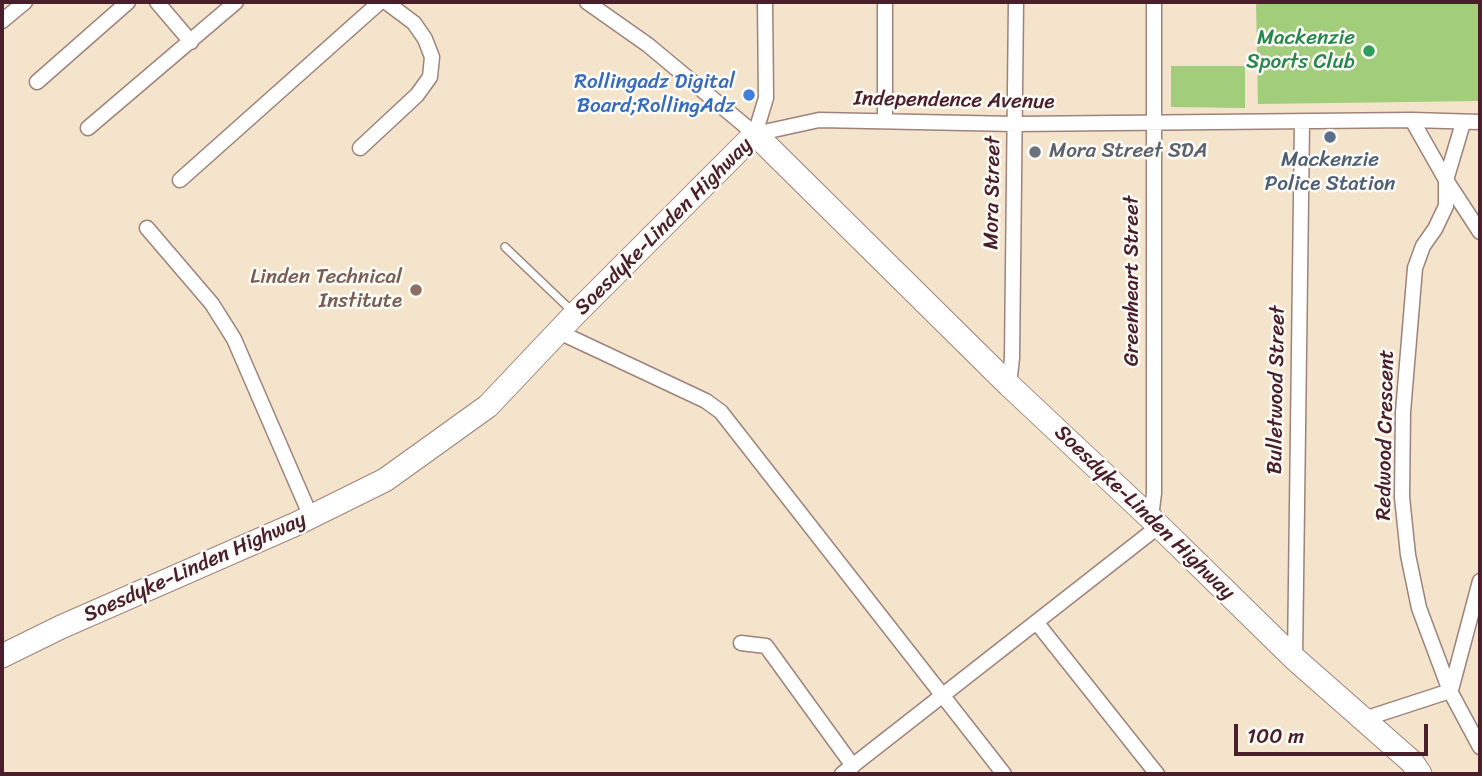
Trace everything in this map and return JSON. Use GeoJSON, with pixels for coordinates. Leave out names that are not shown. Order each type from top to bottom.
{"type":"FeatureCollection","features":[{"type":"Feature","properties":{"kind":"main road","name":"Soesdyke-Linden Highway"},"geometry":{"type":"LineString","coordinates":[[3,652],[311,517],[385,480],[488,406],[575,314],[755,134],[1009,384],[1295,659],[1412,762],[1420,774]]}},
{"type":"Feature","properties":{"kind":"street"},"geometry":{"type":"LineString","coordinates":[[2,21],[25,2]]}},
{"type":"Feature","properties":{"kind":"street"},"geometry":{"type":"LineString","coordinates":[[37,82],[128,2]]}},
{"type":"Feature","properties":{"kind":"street"},"geometry":{"type":"LineString","coordinates":[[157,2],[191,42]]}},
{"type":"Feature","properties":{"kind":"street"},"geometry":{"type":"LineString","coordinates":[[88,128],[236,2]]}},
{"type":"Feature","properties":{"kind":"street"},"geometry":{"type":"LineString","coordinates":[[180,180],[380,2]]}},
{"type":"Feature","properties":{"kind":"street"},"geometry":{"type":"LineString","coordinates":[[360,148],[418,95],[430,77],[432,57],[425,39],[414,23],[386,2]]}},
{"type":"Feature","properties":{"kind":"street"},"geometry":{"type":"LineString","coordinates":[[587,2],[648,45],[755,134],[766,98],[765,2]]}},
{"type":"Feature","properties":{"kind":"street"},"geometry":{"type":"LineString","coordinates":[[885,2],[885,121]]}},
{"type":"Feature","properties":{"kind":"street","name":"Mora Street"},"geometry":{"type":"LineString","coordinates":[[1009,384],[1012,358],[1016,2]]}},
{"type":"Feature","properties":{"kind":"street","name":"Greenheart Street"},"geometry":{"type":"LineString","coordinates":[[1154,2],[1155,522]]}},
{"type":"Feature","properties":{"kind":"street","name":"Independence Avenue"},"geometry":{"type":"LineString","coordinates":[[755,134],[818,120],[1015,124],[1412,120],[1480,122]]}},
{"type":"Feature","properties":{"kind":"street"},"geometry":{"type":"LineString","coordinates":[[1412,120],[1480,232]]}},
{"type":"Feature","properties":{"kind":"street","name":"Bulletwood Street"},"geometry":{"type":"LineString","coordinates":[[1295,659],[1302,122]]}},
{"type":"Feature","properties":{"kind":"street","name":"Redwood Crescent"},"geometry":{"type":"LineString","coordinates":[[1463,123],[1446,180],[1446,206],[1423,246],[1415,268],[1402,412],[1402,497],[1408,555],[1419,608],[1451,691],[1480,747]]}},
{"type":"Feature","properties":{"kind":"street"},"geometry":{"type":"LineString","coordinates":[[148,228],[212,304],[234,339],[311,517]]}},
{"type":"Feature","properties":{"kind":"street"},"geometry":{"type":"LineString","coordinates":[[559,332],[706,401],[721,412],[1004,774]]}},
{"type":"Feature","properties":{"kind":"street"},"geometry":{"type":"LineString","coordinates":[[741,643],[766,646],[848,770],[1037,623],[1155,522]]}},
{"type":"Feature","properties":{"kind":"street"},"geometry":{"type":"LineString","coordinates":[[1364,719],[1451,691],[1458,656],[1480,581]]}},
{"type":"Feature","properties":{"kind":"street"},"geometry":{"type":"LineString","coordinates":[[1037,623],[1157,774]]}},
{"type":"Feature","properties":{"kind":"lane"},"geometry":{"type":"LineString","coordinates":[[505,247],[575,314]]}},
{"type":"Feature","properties":{"kind":"green space","name":"Mackenzie Sports Club"},"geometry":{"type":"Polygon","coordinates":[[[1256,2],[1480,2],[1480,101],[1258,104],[1256,2]]]}},
{"type":"Feature","properties":{"kind":"green space"},"geometry":{"type":"Polygon","coordinates":[[[1171,66],[1245,66],[1245,108],[1171,107],[1171,66]]]}},
{"type":"Feature","properties":{"kind":"place","name":"Mackenzie Sports Club"},"geometry":{"type":"Point","coordinates":[1369,51]}},
{"type":"Feature","properties":{"kind":"place","name":"Rollingadz Digital Board;RollingAdz"},"geometry":{"type":"Point","coordinates":[749,95]}},
{"type":"Feature","properties":{"kind":"place","name":"Mackenzie Police Station"},"geometry":{"type":"Point","coordinates":[1330,137]}},
{"type":"Feature","properties":{"kind":"place","name":"Mora Street SDA"},"geometry":{"type":"Point","coordinates":[1035,152]}},
{"type":"Feature","properties":{"kind":"place","name":"Linden Technical Institute"},"geometry":{"type":"Point","coordinates":[416,290]}}]}
